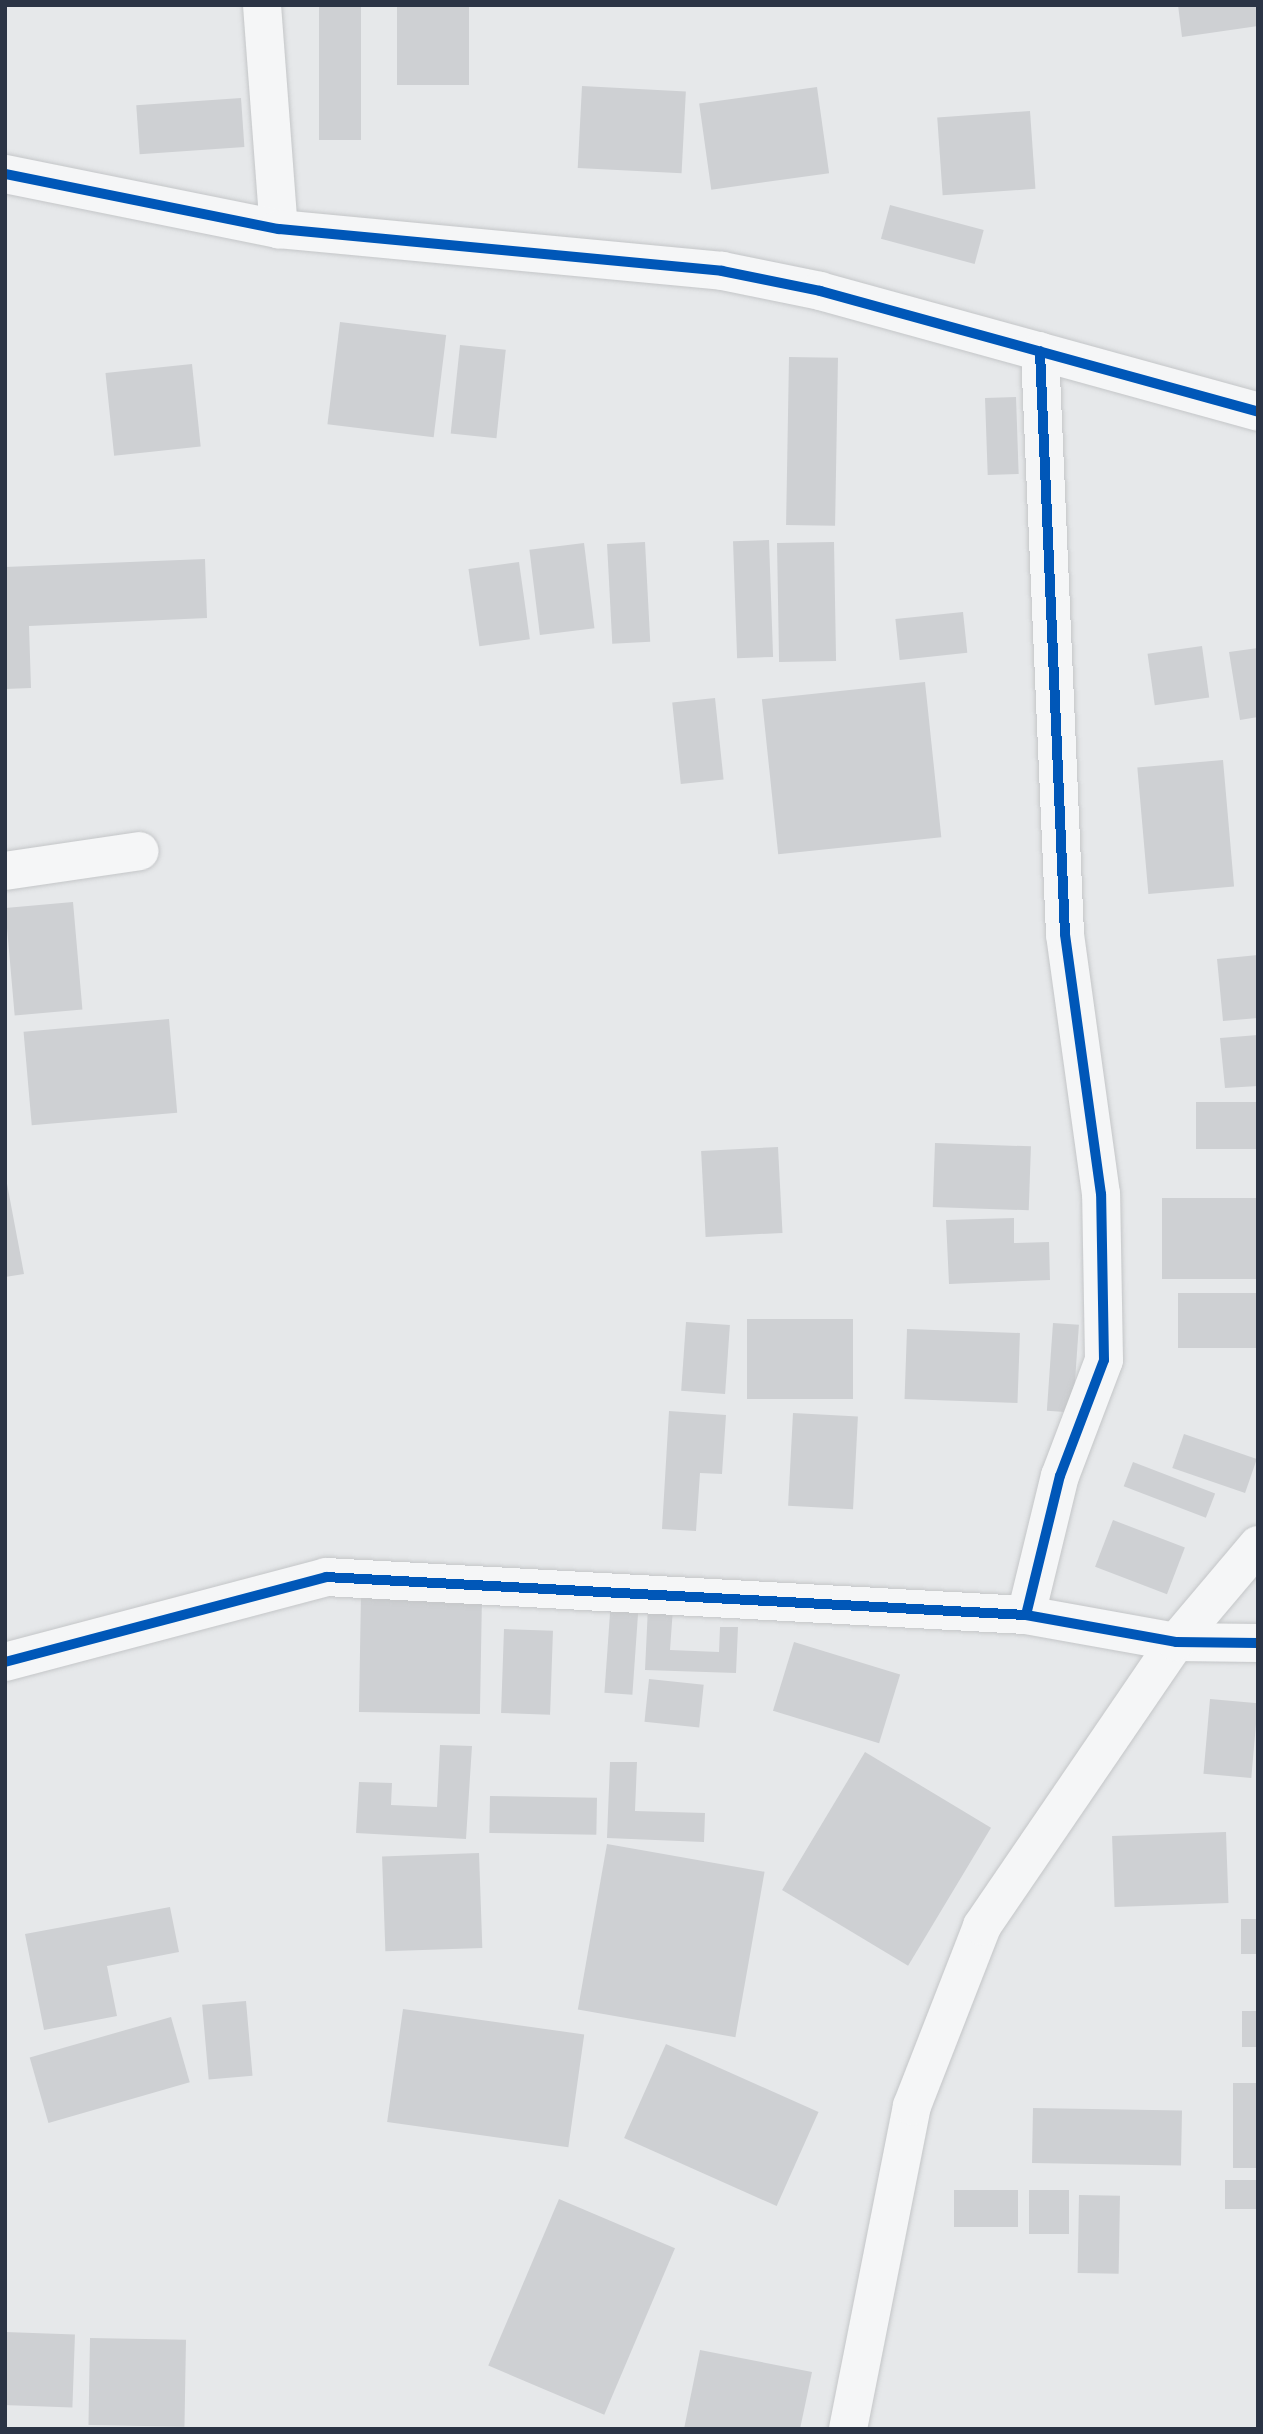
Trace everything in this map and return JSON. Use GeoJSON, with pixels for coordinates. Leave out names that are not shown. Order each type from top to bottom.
{"type":"FeatureCollection","features":[{"type":"Feature","properties":{"kind":"street"},"geometry":{"type":"LineString","coordinates":[[262,5],[279,229]]}},
{"type":"Feature","properties":{"kind":"street"},"geometry":{"type":"LineString","coordinates":[[5,174],[279,229],[722,271],[820,291],[1258,412]]}},
{"type":"Feature","properties":{"kind":"street"},"geometry":{"type":"LineString","coordinates":[[1026,1615],[1060,1476],[1104,1360],[1101,1194],[1065,934],[1040,352]]}},
{"type":"Feature","properties":{"kind":"street"},"geometry":{"type":"LineString","coordinates":[[5,870],[141,851]]}},
{"type":"Feature","properties":{"kind":"street"},"geometry":{"type":"LineString","coordinates":[[848,2429],[912,2106],[982,1926],[1176,1642],[1258,1545]]}},
{"type":"Feature","properties":{"kind":"street"},"geometry":{"type":"LineString","coordinates":[[5,1661],[326,1577],[1026,1615],[1176,1642],[1258,1643]]}},
{"type":"Feature","properties":{"kind":"building"},"geometry":{"type":"Polygon","coordinates":[[[319,5],[361,5],[361,140],[319,140],[319,5]]]}},
{"type":"Feature","properties":{"kind":"building"},"geometry":{"type":"Polygon","coordinates":[[[397,5],[469,5],[469,85],[397,85],[397,5]]]}},
{"type":"Feature","properties":{"kind":"building"},"geometry":{"type":"Polygon","coordinates":[[[1178,5],[1258,5],[1258,26],[1182,37],[1178,5]]]}},
{"type":"Feature","properties":{"kind":"building"},"geometry":{"type":"Polygon","coordinates":[[[582,86],[686,91],[682,173],[578,168],[582,86]]]}},
{"type":"Feature","properties":{"kind":"building"},"geometry":{"type":"Polygon","coordinates":[[[817,87],[829,173],[711,190],[699,104],[817,87]]]}},
{"type":"Feature","properties":{"kind":"building"},"geometry":{"type":"Polygon","coordinates":[[[241,98],[244,147],[140,154],[136,105],[241,98]]]}},
{"type":"Feature","properties":{"kind":"building"},"geometry":{"type":"Polygon","coordinates":[[[1030,111],[1035,189],[943,195],[937,117],[1030,111]]]}},
{"type":"Feature","properties":{"kind":"building"},"geometry":{"type":"Polygon","coordinates":[[[890,205],[984,230],[975,264],[881,239],[890,205]]]}},
{"type":"Feature","properties":{"kind":"building"},"geometry":{"type":"Polygon","coordinates":[[[340,322],[446,335],[434,437],[327,424],[340,322]]]}},
{"type":"Feature","properties":{"kind":"building"},"geometry":{"type":"Polygon","coordinates":[[[460,345],[506,350],[496,438],[451,434],[460,345]]]}},
{"type":"Feature","properties":{"kind":"building"},"geometry":{"type":"Polygon","coordinates":[[[789,357],[838,358],[835,526],[786,525],[789,357]]]}},
{"type":"Feature","properties":{"kind":"building"},"geometry":{"type":"Polygon","coordinates":[[[192,364],[201,447],[114,456],[105,373],[192,364]]]}},
{"type":"Feature","properties":{"kind":"building"},"geometry":{"type":"Polygon","coordinates":[[[1016,397],[1019,474],[988,475],[985,398],[1016,397]]]}},
{"type":"Feature","properties":{"kind":"building"},"geometry":{"type":"Polygon","coordinates":[[[769,540],[773,657],[737,658],[733,541],[769,540]]]}},
{"type":"Feature","properties":{"kind":"building"},"geometry":{"type":"Polygon","coordinates":[[[645,542],[650,642],[612,644],[607,544],[645,542]]]}},
{"type":"Feature","properties":{"kind":"building"},"geometry":{"type":"Polygon","coordinates":[[[834,542],[836,661],[779,662],[777,543],[834,542]]]}},
{"type":"Feature","properties":{"kind":"building"},"geometry":{"type":"Polygon","coordinates":[[[584,543],[594,628],[540,635],[529,550],[584,543]]]}},
{"type":"Feature","properties":{"kind":"building"},"geometry":{"type":"Polygon","coordinates":[[[205,559],[207,618],[29,626],[31,688],[5,689],[5,567],[205,559]]]}},
{"type":"Feature","properties":{"kind":"building"},"geometry":{"type":"Polygon","coordinates":[[[519,562],[530,639],[479,646],[468,569],[519,562]]]}},
{"type":"Feature","properties":{"kind":"building"},"geometry":{"type":"Polygon","coordinates":[[[963,612],[967,653],[900,660],[895,619],[963,612]]]}},
{"type":"Feature","properties":{"kind":"building"},"geometry":{"type":"Polygon","coordinates":[[[1202,646],[1209,697],[1155,705],[1148,654],[1202,646]]]}},
{"type":"Feature","properties":{"kind":"building"},"geometry":{"type":"Polygon","coordinates":[[[1258,648],[1258,717],[1240,720],[1229,652],[1258,648]]]}},
{"type":"Feature","properties":{"kind":"building"},"geometry":{"type":"Polygon","coordinates":[[[925,682],[941,837],[778,854],[762,699],[925,682]]]}},
{"type":"Feature","properties":{"kind":"building"},"geometry":{"type":"Polygon","coordinates":[[[715,698],[724,780],[681,784],[672,702],[715,698]]]}},
{"type":"Feature","properties":{"kind":"building"},"geometry":{"type":"Polygon","coordinates":[[[1223,760],[1234,887],[1148,894],[1137,767],[1223,760]]]}},
{"type":"Feature","properties":{"kind":"building"},"geometry":{"type":"Polygon","coordinates":[[[73,902],[82,1010],[15,1016],[5,908],[73,902]]]}},
{"type":"Feature","properties":{"kind":"building"},"geometry":{"type":"Polygon","coordinates":[[[1258,955],[1258,1018],[1223,1021],[1217,959],[1258,955]]]}},
{"type":"Feature","properties":{"kind":"building"},"geometry":{"type":"Polygon","coordinates":[[[169,1019],[177,1113],[32,1125],[24,1032],[169,1019]]]}},
{"type":"Feature","properties":{"kind":"building"},"geometry":{"type":"Polygon","coordinates":[[[1258,1035],[1258,1086],[1225,1088],[1220,1038],[1258,1035]]]}},
{"type":"Feature","properties":{"kind":"building"},"geometry":{"type":"Polygon","coordinates":[[[1196,1102],[1258,1102],[1258,1149],[1196,1149],[1196,1102]]]}},
{"type":"Feature","properties":{"kind":"building"},"geometry":{"type":"Polygon","coordinates":[[[935,1143],[1031,1146],[1029,1210],[933,1207],[935,1143]]]}},
{"type":"Feature","properties":{"kind":"building"},"geometry":{"type":"Polygon","coordinates":[[[778,1147],[783,1233],[706,1237],[701,1151],[778,1147]]]}},
{"type":"Feature","properties":{"kind":"building"},"geometry":{"type":"Polygon","coordinates":[[[5,1173],[24,1274],[5,1277],[5,1173]]]}},
{"type":"Feature","properties":{"kind":"building"},"geometry":{"type":"Polygon","coordinates":[[[1162,1198],[1258,1198],[1258,1279],[1162,1279],[1162,1198]]]}},
{"type":"Feature","properties":{"kind":"building"},"geometry":{"type":"Polygon","coordinates":[[[1014,1218],[1014,1243],[1049,1242],[1050,1280],[949,1284],[946,1220],[1014,1218]]]}},
{"type":"Feature","properties":{"kind":"building"},"geometry":{"type":"Polygon","coordinates":[[[1178,1293],[1258,1293],[1258,1348],[1178,1348],[1178,1293]]]}},
{"type":"Feature","properties":{"kind":"building"},"geometry":{"type":"Polygon","coordinates":[[[747,1319],[853,1319],[853,1399],[747,1399],[747,1319]]]}},
{"type":"Feature","properties":{"kind":"building"},"geometry":{"type":"Polygon","coordinates":[[[686,1322],[730,1325],[725,1394],[681,1391],[686,1322]]]}},
{"type":"Feature","properties":{"kind":"building"},"geometry":{"type":"Polygon","coordinates":[[[1053,1323],[1079,1325],[1073,1413],[1047,1411],[1053,1323]]]}},
{"type":"Feature","properties":{"kind":"building"},"geometry":{"type":"Polygon","coordinates":[[[907,1329],[1020,1333],[1017,1403],[905,1399],[907,1329]]]}},
{"type":"Feature","properties":{"kind":"building"},"geometry":{"type":"Polygon","coordinates":[[[669,1411],[726,1415],[722,1474],[700,1473],[696,1531],[662,1529],[669,1411]]]}},
{"type":"Feature","properties":{"kind":"building"},"geometry":{"type":"Polygon","coordinates":[[[793,1413],[858,1416],[853,1509],[788,1506],[793,1413]]]}},
{"type":"Feature","properties":{"kind":"building"},"geometry":{"type":"Polygon","coordinates":[[[1184,1434],[1257,1459],[1245,1493],[1172,1468],[1184,1434]]]}},
{"type":"Feature","properties":{"kind":"building"},"geometry":{"type":"Polygon","coordinates":[[[1133,1462],[1215,1494],[1206,1518],[1124,1486],[1133,1462]]]}},
{"type":"Feature","properties":{"kind":"building"},"geometry":{"type":"Polygon","coordinates":[[[1113,1520],[1185,1548],[1167,1594],[1095,1567],[1113,1520]]]}},
{"type":"Feature","properties":{"kind":"building"},"geometry":{"type":"Polygon","coordinates":[[[361,1594],[482,1596],[480,1714],[359,1712],[361,1594]]]}},
{"type":"Feature","properties":{"kind":"building"},"geometry":{"type":"Polygon","coordinates":[[[611,1599],[639,1601],[632,1695],[604,1693],[611,1599]]]}},
{"type":"Feature","properties":{"kind":"building"},"geometry":{"type":"Polygon","coordinates":[[[648,1607],[673,1608],[670,1650],[719,1652],[720,1627],[738,1627],[736,1673],[645,1670],[648,1607]]]}},
{"type":"Feature","properties":{"kind":"building"},"geometry":{"type":"Polygon","coordinates":[[[504,1629],[553,1631],[550,1715],[501,1713],[504,1629]]]}},
{"type":"Feature","properties":{"kind":"building"},"geometry":{"type":"Polygon","coordinates":[[[794,1642],[900,1674],[879,1743],[773,1711],[794,1642]]]}},
{"type":"Feature","properties":{"kind":"building"},"geometry":{"type":"Polygon","coordinates":[[[649,1679],[704,1685],[699,1728],[645,1722],[649,1679]]]}},
{"type":"Feature","properties":{"kind":"building"},"geometry":{"type":"Polygon","coordinates":[[[1210,1699],[1258,1703],[1251,1778],[1203,1774],[1210,1699]]]}},
{"type":"Feature","properties":{"kind":"building"},"geometry":{"type":"Polygon","coordinates":[[[440,1745],[472,1746],[466,1839],[356,1833],[359,1782],[392,1783],[391,1805],[437,1807],[440,1745]]]}},
{"type":"Feature","properties":{"kind":"building"},"geometry":{"type":"Polygon","coordinates":[[[865,1752],[991,1828],[908,1966],[782,1890],[865,1752]]]}},
{"type":"Feature","properties":{"kind":"building"},"geometry":{"type":"Polygon","coordinates":[[[610,1762],[637,1762],[635,1811],[705,1813],[704,1842],[607,1838],[610,1762]]]}},
{"type":"Feature","properties":{"kind":"building"},"geometry":{"type":"Polygon","coordinates":[[[490,1796],[597,1798],[596,1835],[489,1833],[490,1796]]]}},
{"type":"Feature","properties":{"kind":"building"},"geometry":{"type":"Polygon","coordinates":[[[1226,1832],[1228,1903],[1115,1907],[1112,1836],[1226,1832]]]}},
{"type":"Feature","properties":{"kind":"building"},"geometry":{"type":"Polygon","coordinates":[[[607,1844],[765,1872],[735,2037],[578,2009],[607,1844]]]}},
{"type":"Feature","properties":{"kind":"building"},"geometry":{"type":"Polygon","coordinates":[[[479,1853],[482,1948],[385,1951],[382,1856],[479,1853]]]}},
{"type":"Feature","properties":{"kind":"building"},"geometry":{"type":"Polygon","coordinates":[[[170,1907],[179,1952],[107,1966],[117,2016],[44,2030],[25,1934],[170,1907]]]}},
{"type":"Feature","properties":{"kind":"building"},"geometry":{"type":"Polygon","coordinates":[[[1241,1919],[1258,1919],[1258,1954],[1241,1954],[1241,1919]]]}},
{"type":"Feature","properties":{"kind":"building"},"geometry":{"type":"Polygon","coordinates":[[[246,2001],[253,2076],[209,2080],[202,2005],[246,2001]]]}},
{"type":"Feature","properties":{"kind":"building"},"geometry":{"type":"Polygon","coordinates":[[[403,2009],[584,2034],[568,2147],[387,2122],[403,2009]]]}},
{"type":"Feature","properties":{"kind":"building"},"geometry":{"type":"Polygon","coordinates":[[[1242,2011],[1258,2011],[1258,2047],[1242,2047],[1242,2011]]]}},
{"type":"Feature","properties":{"kind":"building"},"geometry":{"type":"Polygon","coordinates":[[[171,2017],[190,2082],[48,2123],[30,2058],[171,2017]]]}},
{"type":"Feature","properties":{"kind":"building"},"geometry":{"type":"Polygon","coordinates":[[[666,2044],[819,2112],[777,2206],[624,2138],[666,2044]]]}},
{"type":"Feature","properties":{"kind":"building"},"geometry":{"type":"Polygon","coordinates":[[[1233,2083],[1258,2083],[1258,2168],[1233,2168],[1233,2083]]]}},
{"type":"Feature","properties":{"kind":"building"},"geometry":{"type":"Polygon","coordinates":[[[1033,2108],[1182,2111],[1181,2166],[1032,2163],[1033,2108]]]}},
{"type":"Feature","properties":{"kind":"building"},"geometry":{"type":"Polygon","coordinates":[[[1225,2180],[1258,2180],[1258,2209],[1225,2209],[1225,2180]]]}},
{"type":"Feature","properties":{"kind":"building"},"geometry":{"type":"Polygon","coordinates":[[[954,2190],[1018,2190],[1018,2227],[954,2227],[954,2190]]]}},
{"type":"Feature","properties":{"kind":"building"},"geometry":{"type":"Polygon","coordinates":[[[1029,2190],[1069,2190],[1069,2234],[1029,2234],[1029,2190]]]}},
{"type":"Feature","properties":{"kind":"building"},"geometry":{"type":"Polygon","coordinates":[[[1079,2195],[1120,2196],[1119,2274],[1078,2273],[1079,2195]]]}},
{"type":"Feature","properties":{"kind":"building"},"geometry":{"type":"Polygon","coordinates":[[[559,2199],[675,2248],[604,2415],[488,2366],[559,2199]]]}},
{"type":"Feature","properties":{"kind":"building"},"geometry":{"type":"Polygon","coordinates":[[[5,2332],[75,2334],[72,2407],[5,2405],[5,2332]]]}},
{"type":"Feature","properties":{"kind":"building"},"geometry":{"type":"Polygon","coordinates":[[[90,2338],[186,2340],[184,2427],[88,2425],[90,2338]]]}},
{"type":"Feature","properties":{"kind":"building"},"geometry":{"type":"Polygon","coordinates":[[[700,2350],[812,2372],[800,2429],[684,2429],[700,2350]]]}},
{"type":"Feature","properties":{"kind":"cycle path"},"geometry":{"type":"LineString","coordinates":[[5,174],[279,229],[722,271],[820,291],[1258,412]]}},
{"type":"Feature","properties":{"kind":"cycle path"},"geometry":{"type":"LineString","coordinates":[[1026,1615],[1060,1476],[1104,1360],[1101,1194],[1065,934],[1040,352]]}},
{"type":"Feature","properties":{"kind":"cycle path"},"geometry":{"type":"LineString","coordinates":[[5,1662],[326,1577],[1026,1615],[1176,1642],[1258,1643]]}}]}
